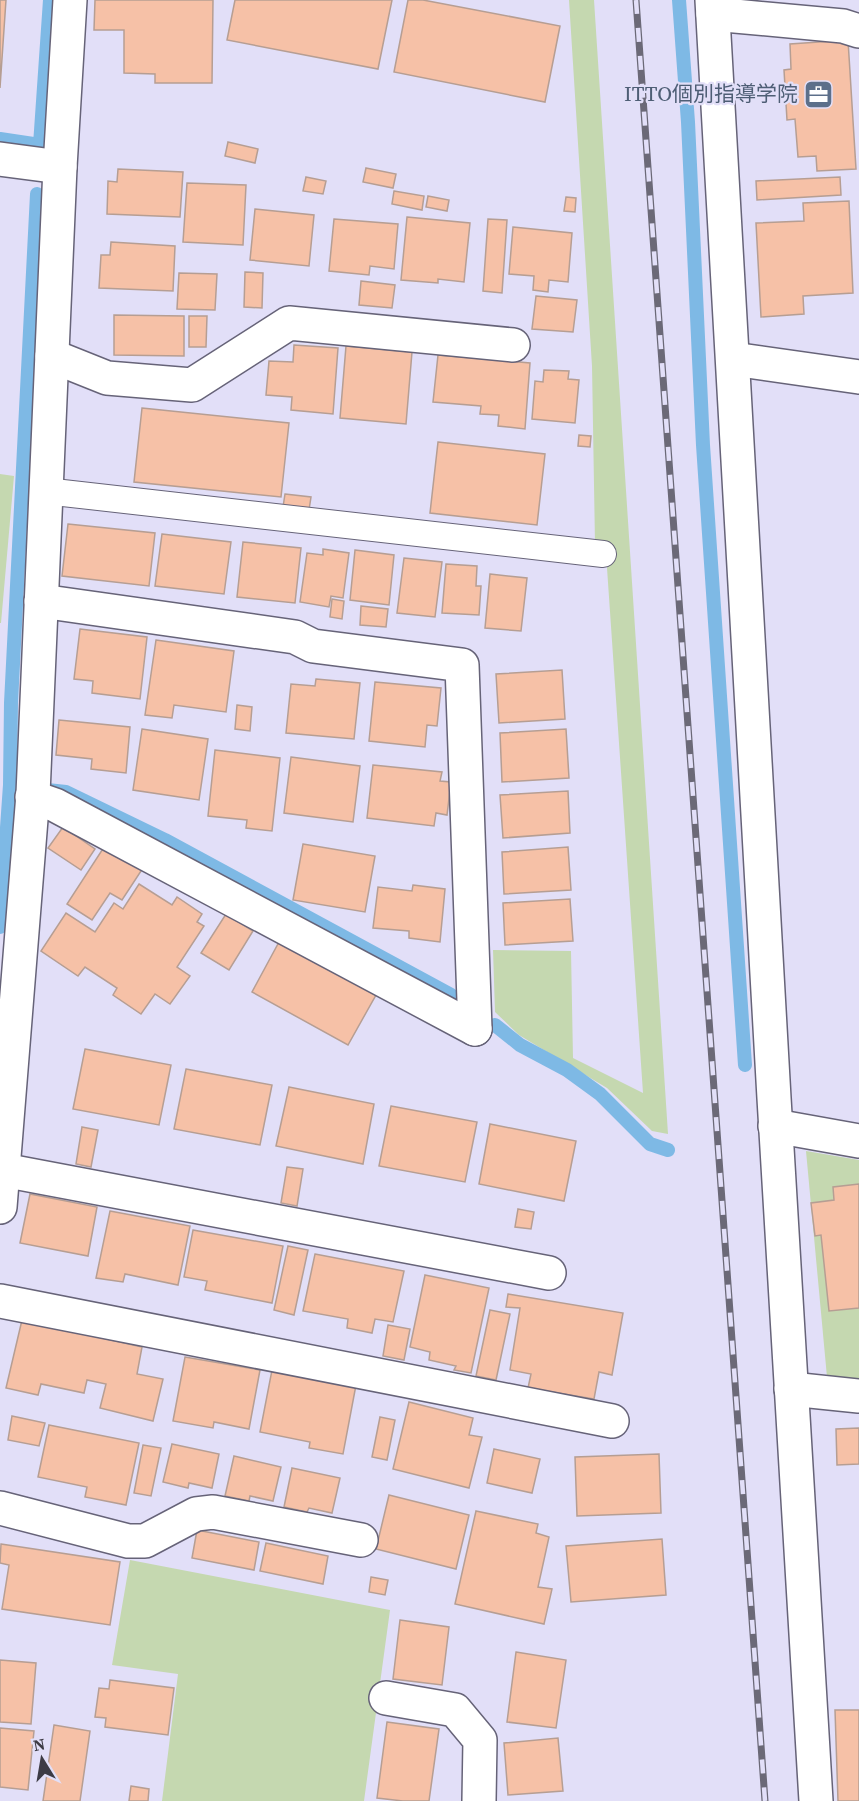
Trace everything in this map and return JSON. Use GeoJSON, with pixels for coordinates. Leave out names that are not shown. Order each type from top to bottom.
{"type":"FeatureCollection","features":[{"type":"Feature","properties":{"kind":"street"},"geometry":{"type":"LineString","coordinates":[[0,1207],[12,871],[33,791],[60,167],[70,0]]}},
{"type":"Feature","properties":{"kind":"street"},"geometry":{"type":"LineString","coordinates":[[816,1801],[775,1126],[713,7],[843,26],[859,31]]}},
{"type":"Feature","properties":{"kind":"street"},"geometry":{"type":"LineString","coordinates":[[0,159],[60,167]]}},
{"type":"Feature","properties":{"kind":"street"},"geometry":{"type":"LineString","coordinates":[[52,356],[107,378],[192,385],[289,323],[513,345]]}},
{"type":"Feature","properties":{"kind":"street"},"geometry":{"type":"LineString","coordinates":[[733,359],[859,377]]}},
{"type":"Feature","properties":{"kind":"street"},"geometry":{"type":"LineString","coordinates":[[33,791],[55,805],[475,1029],[462,665],[314,646],[295,636],[41,601]]}},
{"type":"Feature","properties":{"kind":"street"},"geometry":{"type":"LineString","coordinates":[[775,1126],[859,1141]]}},
{"type":"Feature","properties":{"kind":"street"},"geometry":{"type":"LineString","coordinates":[[3,1170],[549,1274]]}},
{"type":"Feature","properties":{"kind":"street"},"geometry":{"type":"LineString","coordinates":[[0,1301],[612,1421]]}},
{"type":"Feature","properties":{"kind":"street"},"geometry":{"type":"LineString","coordinates":[[791,1389],[859,1396]]}},
{"type":"Feature","properties":{"kind":"street"},"geometry":{"type":"LineString","coordinates":[[0,1509],[128,1541],[145,1541],[196,1514],[213,1512],[361,1540]]}},
{"type":"Feature","properties":{"kind":"street"},"geometry":{"type":"LineString","coordinates":[[386,1698],[455,1710],[480,1740],[479,1801]]}},
{"type":"Feature","properties":{"kind":"lane"},"geometry":{"type":"LineString","coordinates":[[45,491],[603,554]]}},
{"type":"Feature","properties":{"kind":"green space"},"geometry":{"type":"Polygon","coordinates":[[[569,0],[594,0],[668,1134],[652,1131],[607,1088],[519,1035],[495,1012],[493,950],[571,951],[573,1058],[643,1093],[607,568],[611,548],[595,544],[592,366],[569,0]]]}},
{"type":"Feature","properties":{"kind":"green space"},"geometry":{"type":"Polygon","coordinates":[[[0,474],[14,476],[1,623],[0,623],[0,474]]]}},
{"type":"Feature","properties":{"kind":"green space"},"geometry":{"type":"Polygon","coordinates":[[[806,1151],[859,1160],[859,1381],[827,1377],[806,1151]]]}},
{"type":"Feature","properties":{"kind":"green space"},"geometry":{"type":"Polygon","coordinates":[[[130,1560],[390,1610],[364,1801],[162,1801],[178,1674],[112,1665],[130,1560]]]}},
{"type":"Feature","properties":{"kind":"building"},"geometry":{"type":"Polygon","coordinates":[[[0,0],[6,0],[0,88],[0,0]]]}},
{"type":"Feature","properties":{"kind":"building"},"geometry":{"type":"Polygon","coordinates":[[[95,0],[213,0],[212,83],[155,83],[155,74],[124,73],[124,30],[94,30],[95,0]]]}},
{"type":"Feature","properties":{"kind":"building"},"geometry":{"type":"Polygon","coordinates":[[[235,0],[392,0],[378,69],[227,40],[235,0]]]}},
{"type":"Feature","properties":{"kind":"building"},"geometry":{"type":"Polygon","coordinates":[[[408,0],[423,0],[560,26],[545,102],[394,72],[408,0]]]}},
{"type":"Feature","properties":{"kind":"building","name":"ITTO個別指導学院"},"geometry":{"type":"Polygon","coordinates":[[[848,40],[856,169],[817,171],[816,156],[798,157],[795,119],[787,120],[784,70],[791,69],[790,44],[848,40]]]}},
{"type":"Feature","properties":{"kind":"building"},"geometry":{"type":"Polygon","coordinates":[[[228,142],[258,149],[255,163],[225,156],[228,142]]]}},
{"type":"Feature","properties":{"kind":"building"},"geometry":{"type":"Polygon","coordinates":[[[366,168],[396,174],[393,188],[363,182],[366,168]]]}},
{"type":"Feature","properties":{"kind":"building"},"geometry":{"type":"Polygon","coordinates":[[[118,169],[183,172],[180,217],[107,214],[108,181],[117,182],[118,169]]]}},
{"type":"Feature","properties":{"kind":"building"},"geometry":{"type":"Polygon","coordinates":[[[306,177],[326,181],[323,194],[303,191],[306,177]]]}},
{"type":"Feature","properties":{"kind":"building"},"geometry":{"type":"Polygon","coordinates":[[[840,177],[841,195],[757,200],[756,181],[840,177]]]}},
{"type":"Feature","properties":{"kind":"building"},"geometry":{"type":"Polygon","coordinates":[[[187,183],[246,185],[243,245],[183,242],[187,183]]]}},
{"type":"Feature","properties":{"kind":"building"},"geometry":{"type":"Polygon","coordinates":[[[394,191],[424,196],[422,210],[392,204],[394,191]]]}},
{"type":"Feature","properties":{"kind":"building"},"geometry":{"type":"Polygon","coordinates":[[[428,196],[449,200],[447,211],[426,207],[428,196]]]}},
{"type":"Feature","properties":{"kind":"building"},"geometry":{"type":"Polygon","coordinates":[[[566,197],[576,198],[575,212],[564,211],[566,197]]]}},
{"type":"Feature","properties":{"kind":"building"},"geometry":{"type":"Polygon","coordinates":[[[849,201],[853,293],[803,296],[804,314],[761,317],[756,223],[804,221],[803,203],[849,201]]]}},
{"type":"Feature","properties":{"kind":"building"},"geometry":{"type":"Polygon","coordinates":[[[255,209],[314,215],[309,266],[250,260],[255,209]]]}},
{"type":"Feature","properties":{"kind":"building"},"geometry":{"type":"Polygon","coordinates":[[[407,217],[470,223],[464,282],[438,279],[438,283],[401,280],[407,217]]]}},
{"type":"Feature","properties":{"kind":"building"},"geometry":{"type":"Polygon","coordinates":[[[334,219],[398,224],[394,269],[370,266],[369,275],[329,271],[334,219]]]}},
{"type":"Feature","properties":{"kind":"building"},"geometry":{"type":"Polygon","coordinates":[[[488,219],[507,220],[502,293],[483,291],[488,219]]]}},
{"type":"Feature","properties":{"kind":"building"},"geometry":{"type":"Polygon","coordinates":[[[513,227],[572,233],[568,282],[549,280],[548,292],[533,290],[534,276],[509,274],[513,227]]]}},
{"type":"Feature","properties":{"kind":"building"},"geometry":{"type":"Polygon","coordinates":[[[111,242],[175,246],[173,291],[99,288],[101,255],[110,255],[111,242]]]}},
{"type":"Feature","properties":{"kind":"building"},"geometry":{"type":"Polygon","coordinates":[[[245,272],[263,273],[262,308],[244,307],[245,272]]]}},
{"type":"Feature","properties":{"kind":"building"},"geometry":{"type":"Polygon","coordinates":[[[179,273],[217,274],[215,310],[177,309],[179,273]]]}},
{"type":"Feature","properties":{"kind":"building"},"geometry":{"type":"Polygon","coordinates":[[[361,281],[395,285],[392,308],[359,305],[361,281]]]}},
{"type":"Feature","properties":{"kind":"building"},"geometry":{"type":"Polygon","coordinates":[[[536,296],[577,300],[573,332],[532,329],[536,296]]]}},
{"type":"Feature","properties":{"kind":"building"},"geometry":{"type":"Polygon","coordinates":[[[114,315],[184,316],[184,356],[114,355],[114,315]]]}},
{"type":"Feature","properties":{"kind":"building"},"geometry":{"type":"Polygon","coordinates":[[[189,316],[207,316],[206,347],[189,347],[189,316]]]}},
{"type":"Feature","properties":{"kind":"building"},"geometry":{"type":"Polygon","coordinates":[[[294,345],[338,348],[333,414],[291,410],[292,397],[266,395],[269,361],[293,362],[294,345]]]}},
{"type":"Feature","properties":{"kind":"building"},"geometry":{"type":"Polygon","coordinates":[[[346,346],[412,352],[406,424],[340,418],[346,346]]]}},
{"type":"Feature","properties":{"kind":"building"},"geometry":{"type":"Polygon","coordinates":[[[438,355],[530,363],[525,429],[498,426],[499,415],[480,414],[481,406],[433,402],[438,355]]]}},
{"type":"Feature","properties":{"kind":"building"},"geometry":{"type":"Polygon","coordinates":[[[544,370],[569,371],[568,379],[579,380],[575,423],[532,419],[535,381],[543,382],[544,370]]]}},
{"type":"Feature","properties":{"kind":"building"},"geometry":{"type":"Polygon","coordinates":[[[142,408],[289,423],[281,497],[134,482],[142,408]]]}},
{"type":"Feature","properties":{"kind":"building"},"geometry":{"type":"Polygon","coordinates":[[[579,435],[591,436],[590,447],[578,446],[579,435]]]}},
{"type":"Feature","properties":{"kind":"building"},"geometry":{"type":"Polygon","coordinates":[[[438,442],[545,454],[537,525],[430,513],[438,442]]]}},
{"type":"Feature","properties":{"kind":"building"},"geometry":{"type":"Polygon","coordinates":[[[285,494],[311,497],[309,510],[283,507],[285,494]]]}},
{"type":"Feature","properties":{"kind":"building"},"geometry":{"type":"Polygon","coordinates":[[[68,524],[155,533],[149,586],[62,576],[68,524]]]}},
{"type":"Feature","properties":{"kind":"building"},"geometry":{"type":"Polygon","coordinates":[[[162,534],[231,542],[224,594],[155,586],[162,534]]]}},
{"type":"Feature","properties":{"kind":"building"},"geometry":{"type":"Polygon","coordinates":[[[243,542],[301,548],[295,603],[237,597],[243,542]]]}},
{"type":"Feature","properties":{"kind":"building"},"geometry":{"type":"Polygon","coordinates":[[[323,549],[349,553],[343,598],[331,596],[329,607],[300,602],[307,553],[323,555],[323,549]]]}},
{"type":"Feature","properties":{"kind":"building"},"geometry":{"type":"Polygon","coordinates":[[[355,550],[394,555],[389,605],[350,600],[355,550]]]}},
{"type":"Feature","properties":{"kind":"building"},"geometry":{"type":"Polygon","coordinates":[[[404,558],[442,562],[435,617],[397,613],[404,558]]]}},
{"type":"Feature","properties":{"kind":"building"},"geometry":{"type":"Polygon","coordinates":[[[446,564],[477,566],[476,586],[481,586],[479,615],[442,613],[446,564]]]}},
{"type":"Feature","properties":{"kind":"building"},"geometry":{"type":"Polygon","coordinates":[[[490,574],[527,578],[521,631],[485,628],[490,574]]]}},
{"type":"Feature","properties":{"kind":"building"},"geometry":{"type":"Polygon","coordinates":[[[332,599],[344,601],[342,619],[330,617],[332,599]]]}},
{"type":"Feature","properties":{"kind":"building"},"geometry":{"type":"Polygon","coordinates":[[[361,606],[388,609],[386,627],[360,625],[361,606]]]}},
{"type":"Feature","properties":{"kind":"building"},"geometry":{"type":"Polygon","coordinates":[[[80,629],[147,637],[140,699],[92,693],[93,681],[74,679],[80,629]]]}},
{"type":"Feature","properties":{"kind":"building"},"geometry":{"type":"Polygon","coordinates":[[[156,640],[234,651],[226,712],[174,705],[172,718],[145,715],[156,640]]]}},
{"type":"Feature","properties":{"kind":"building"},"geometry":{"type":"Polygon","coordinates":[[[562,670],[565,719],[499,723],[496,674],[562,670]]]}},
{"type":"Feature","properties":{"kind":"building"},"geometry":{"type":"Polygon","coordinates":[[[316,679],[360,683],[354,739],[286,733],[291,684],[315,686],[316,679]]]}},
{"type":"Feature","properties":{"kind":"building"},"geometry":{"type":"Polygon","coordinates":[[[375,682],[441,688],[437,726],[427,725],[425,747],[369,741],[375,682]]]}},
{"type":"Feature","properties":{"kind":"building"},"geometry":{"type":"Polygon","coordinates":[[[237,705],[252,707],[250,731],[235,729],[237,705]]]}},
{"type":"Feature","properties":{"kind":"building"},"geometry":{"type":"Polygon","coordinates":[[[59,720],[130,727],[126,773],[91,769],[92,759],[56,755],[59,720]]]}},
{"type":"Feature","properties":{"kind":"building"},"geometry":{"type":"Polygon","coordinates":[[[142,729],[208,739],[199,800],[133,790],[142,729]]]}},
{"type":"Feature","properties":{"kind":"building"},"geometry":{"type":"Polygon","coordinates":[[[566,729],[569,778],[502,782],[500,733],[566,729]]]}},
{"type":"Feature","properties":{"kind":"building"},"geometry":{"type":"Polygon","coordinates":[[[215,750],[280,758],[272,831],[246,828],[247,820],[208,816],[215,750]]]}},
{"type":"Feature","properties":{"kind":"building"},"geometry":{"type":"Polygon","coordinates":[[[291,757],[360,766],[353,822],[284,813],[291,757]]]}},
{"type":"Feature","properties":{"kind":"building"},"geometry":{"type":"Polygon","coordinates":[[[373,765],[442,772],[440,781],[451,782],[447,815],[436,813],[434,826],[367,818],[373,765]]]}},
{"type":"Feature","properties":{"kind":"building"},"geometry":{"type":"Polygon","coordinates":[[[568,791],[570,833],[503,838],[500,795],[568,791]]]}},
{"type":"Feature","properties":{"kind":"building"},"geometry":{"type":"Polygon","coordinates":[[[63,827],[95,849],[81,870],[48,848],[63,827]]]}},
{"type":"Feature","properties":{"kind":"building"},"geometry":{"type":"Polygon","coordinates":[[[106,844],[143,868],[122,900],[110,893],[92,920],[67,904],[106,844]]]}},
{"type":"Feature","properties":{"kind":"building"},"geometry":{"type":"Polygon","coordinates":[[[303,844],[375,856],[365,912],[293,900],[303,844]]]}},
{"type":"Feature","properties":{"kind":"building"},"geometry":{"type":"Polygon","coordinates":[[[568,847],[571,890],[504,894],[502,852],[568,847]]]}},
{"type":"Feature","properties":{"kind":"building"},"geometry":{"type":"Polygon","coordinates":[[[139,884],[172,905],[177,897],[202,914],[197,922],[204,926],[177,967],[190,976],[170,1004],[155,994],[141,1014],[113,995],[117,988],[85,967],[78,976],[41,951],[66,913],[95,932],[114,903],[123,909],[139,884]]]}},
{"type":"Feature","properties":{"kind":"building"},"geometry":{"type":"Polygon","coordinates":[[[413,885],[445,889],[440,942],[409,938],[409,931],[373,928],[378,887],[412,891],[413,885]]]}},
{"type":"Feature","properties":{"kind":"building"},"geometry":{"type":"Polygon","coordinates":[[[570,899],[573,941],[505,945],[503,903],[570,899]]]}},
{"type":"Feature","properties":{"kind":"building"},"geometry":{"type":"Polygon","coordinates":[[[226,914],[253,931],[229,970],[201,953],[226,914]]]}},
{"type":"Feature","properties":{"kind":"building"},"geometry":{"type":"Polygon","coordinates":[[[279,942],[376,995],[348,1045],[252,992],[279,942]]]}},
{"type":"Feature","properties":{"kind":"building"},"geometry":{"type":"Polygon","coordinates":[[[85,1049],[171,1065],[159,1125],[73,1109],[85,1049]]]}},
{"type":"Feature","properties":{"kind":"building"},"geometry":{"type":"Polygon","coordinates":[[[186,1069],[272,1085],[260,1145],[174,1129],[186,1069]]]}},
{"type":"Feature","properties":{"kind":"building"},"geometry":{"type":"Polygon","coordinates":[[[289,1087],[374,1104],[363,1164],[276,1146],[289,1087]]]}},
{"type":"Feature","properties":{"kind":"building"},"geometry":{"type":"Polygon","coordinates":[[[391,1106],[477,1122],[465,1182],[379,1166],[391,1106]]]}},
{"type":"Feature","properties":{"kind":"building"},"geometry":{"type":"Polygon","coordinates":[[[490,1124],[576,1141],[564,1201],[479,1184],[490,1124]]]}},
{"type":"Feature","properties":{"kind":"building"},"geometry":{"type":"Polygon","coordinates":[[[82,1127],[98,1130],[91,1167],[76,1164],[82,1127]]]}},
{"type":"Feature","properties":{"kind":"building"},"geometry":{"type":"Polygon","coordinates":[[[287,1167],[303,1169],[297,1206],[281,1203],[287,1167]]]}},
{"type":"Feature","properties":{"kind":"building"},"geometry":{"type":"Polygon","coordinates":[[[859,1184],[859,1308],[829,1311],[821,1235],[815,1236],[811,1203],[834,1200],[833,1187],[859,1184]]]}},
{"type":"Feature","properties":{"kind":"building"},"geometry":{"type":"Polygon","coordinates":[[[30,1194],[97,1207],[88,1256],[20,1243],[30,1194]]]}},
{"type":"Feature","properties":{"kind":"building"},"geometry":{"type":"Polygon","coordinates":[[[518,1209],[534,1212],[531,1229],[515,1227],[518,1209]]]}},
{"type":"Feature","properties":{"kind":"building"},"geometry":{"type":"Polygon","coordinates":[[[110,1211],[190,1226],[178,1285],[125,1274],[123,1282],[96,1278],[110,1211]]]}},
{"type":"Feature","properties":{"kind":"building"},"geometry":{"type":"Polygon","coordinates":[[[193,1230],[283,1246],[272,1303],[205,1290],[207,1281],[184,1277],[193,1230]]]}},
{"type":"Feature","properties":{"kind":"building"},"geometry":{"type":"Polygon","coordinates":[[[288,1246],[308,1250],[294,1315],[274,1310],[288,1246]]]}},
{"type":"Feature","properties":{"kind":"building"},"geometry":{"type":"Polygon","coordinates":[[[315,1254],[404,1271],[393,1322],[375,1319],[372,1333],[347,1328],[348,1319],[303,1311],[315,1254]]]}},
{"type":"Feature","properties":{"kind":"building"},"geometry":{"type":"Polygon","coordinates":[[[425,1275],[489,1288],[471,1373],[454,1370],[456,1366],[429,1360],[430,1352],[410,1347],[425,1275]]]}},
{"type":"Feature","properties":{"kind":"building"},"geometry":{"type":"Polygon","coordinates":[[[508,1294],[623,1313],[612,1375],[599,1372],[594,1399],[528,1388],[531,1374],[510,1370],[520,1308],[506,1307],[508,1294]]]}},
{"type":"Feature","properties":{"kind":"building"},"geometry":{"type":"Polygon","coordinates":[[[490,1310],[510,1314],[496,1380],[476,1376],[490,1310]]]}},
{"type":"Feature","properties":{"kind":"building"},"geometry":{"type":"Polygon","coordinates":[[[22,1320],[142,1347],[137,1374],[163,1379],[153,1421],[100,1408],[106,1384],[87,1380],[84,1393],[41,1384],[38,1395],[6,1388],[22,1320]]]}},
{"type":"Feature","properties":{"kind":"building"},"geometry":{"type":"Polygon","coordinates":[[[388,1325],[410,1329],[404,1360],[383,1356],[388,1325]]]}},
{"type":"Feature","properties":{"kind":"building"},"geometry":{"type":"Polygon","coordinates":[[[185,1357],[260,1370],[249,1429],[214,1422],[213,1428],[173,1421],[185,1357]]]}},
{"type":"Feature","properties":{"kind":"building"},"geometry":{"type":"Polygon","coordinates":[[[272,1370],[356,1385],[343,1454],[309,1448],[310,1442],[260,1432],[272,1370]]]}},
{"type":"Feature","properties":{"kind":"building"},"geometry":{"type":"Polygon","coordinates":[[[409,1402],[473,1418],[469,1435],[482,1437],[469,1488],[393,1469],[409,1402]]]}},
{"type":"Feature","properties":{"kind":"building"},"geometry":{"type":"Polygon","coordinates":[[[12,1416],[45,1423],[39,1446],[8,1440],[12,1416]]]}},
{"type":"Feature","properties":{"kind":"building"},"geometry":{"type":"Polygon","coordinates":[[[380,1417],[395,1420],[387,1460],[372,1457],[380,1417]]]}},
{"type":"Feature","properties":{"kind":"building"},"geometry":{"type":"Polygon","coordinates":[[[49,1425],[139,1443],[126,1505],[85,1497],[87,1487],[38,1477],[49,1425]]]}},
{"type":"Feature","properties":{"kind":"building"},"geometry":{"type":"Polygon","coordinates":[[[859,1428],[859,1464],[837,1465],[836,1429],[859,1428]]]}},
{"type":"Feature","properties":{"kind":"building"},"geometry":{"type":"Polygon","coordinates":[[[172,1444],[219,1454],[212,1488],[189,1483],[188,1488],[163,1482],[172,1444]]]}},
{"type":"Feature","properties":{"kind":"building"},"geometry":{"type":"Polygon","coordinates":[[[143,1445],[161,1448],[151,1496],[134,1493],[143,1445]]]}},
{"type":"Feature","properties":{"kind":"building"},"geometry":{"type":"Polygon","coordinates":[[[494,1449],[540,1459],[532,1493],[487,1483],[494,1449]]]}},
{"type":"Feature","properties":{"kind":"building"},"geometry":{"type":"Polygon","coordinates":[[[659,1454],[661,1513],[577,1516],[575,1457],[659,1454]]]}},
{"type":"Feature","properties":{"kind":"building"},"geometry":{"type":"Polygon","coordinates":[[[234,1456],[281,1467],[273,1501],[250,1496],[249,1501],[225,1496],[234,1456]]]}},
{"type":"Feature","properties":{"kind":"building"},"geometry":{"type":"Polygon","coordinates":[[[292,1468],[340,1478],[332,1513],[309,1508],[307,1512],[284,1507],[292,1468]]]}},
{"type":"Feature","properties":{"kind":"building"},"geometry":{"type":"Polygon","coordinates":[[[389,1495],[469,1515],[456,1569],[376,1549],[389,1495]]]}},
{"type":"Feature","properties":{"kind":"building"},"geometry":{"type":"Polygon","coordinates":[[[476,1511],[538,1524],[536,1533],[549,1537],[538,1587],[552,1589],[544,1624],[455,1604],[476,1511]]]}},
{"type":"Feature","properties":{"kind":"building"},"geometry":{"type":"Polygon","coordinates":[[[197,1530],[259,1542],[254,1570],[192,1558],[197,1530]]]}},
{"type":"Feature","properties":{"kind":"building"},"geometry":{"type":"Polygon","coordinates":[[[662,1539],[666,1595],[571,1602],[566,1546],[662,1539]]]}},
{"type":"Feature","properties":{"kind":"building"},"geometry":{"type":"Polygon","coordinates":[[[266,1543],[328,1556],[323,1584],[260,1571],[266,1543]]]}},
{"type":"Feature","properties":{"kind":"building"},"geometry":{"type":"Polygon","coordinates":[[[1,1544],[120,1562],[110,1625],[2,1609],[9,1565],[0,1563],[1,1544]]]}},
{"type":"Feature","properties":{"kind":"building"},"geometry":{"type":"Polygon","coordinates":[[[371,1577],[388,1580],[385,1595],[369,1592],[371,1577]]]}},
{"type":"Feature","properties":{"kind":"building"},"geometry":{"type":"Polygon","coordinates":[[[400,1620],[449,1627],[442,1685],[393,1679],[400,1620]]]}},
{"type":"Feature","properties":{"kind":"building"},"geometry":{"type":"Polygon","coordinates":[[[516,1652],[566,1660],[556,1728],[507,1722],[516,1652]]]}},
{"type":"Feature","properties":{"kind":"building"},"geometry":{"type":"Polygon","coordinates":[[[0,1660],[36,1663],[31,1724],[0,1722],[0,1660]]]}},
{"type":"Feature","properties":{"kind":"building"},"geometry":{"type":"Polygon","coordinates":[[[110,1680],[174,1688],[168,1735],[105,1727],[106,1718],[95,1717],[99,1688],[109,1689],[110,1680]]]}},
{"type":"Feature","properties":{"kind":"building"},"geometry":{"type":"Polygon","coordinates":[[[835,1710],[859,1710],[859,1801],[838,1801],[835,1710]]]}},
{"type":"Feature","properties":{"kind":"building"},"geometry":{"type":"Polygon","coordinates":[[[387,1722],[439,1729],[429,1801],[377,1798],[387,1722]]]}},
{"type":"Feature","properties":{"kind":"building"},"geometry":{"type":"Polygon","coordinates":[[[54,1725],[90,1731],[80,1801],[43,1801],[54,1725]]]}},
{"type":"Feature","properties":{"kind":"building"},"geometry":{"type":"Polygon","coordinates":[[[0,1728],[34,1731],[28,1790],[0,1787],[0,1728]]]}},
{"type":"Feature","properties":{"kind":"building"},"geometry":{"type":"Polygon","coordinates":[[[558,1738],[563,1791],[508,1795],[504,1743],[558,1738]]]}},
{"type":"Feature","properties":{"kind":"building"},"geometry":{"type":"Polygon","coordinates":[[[131,1786],[149,1789],[148,1801],[129,1801],[131,1786]]]}},
{"type":"Feature","properties":{"kind":"waterway"},"geometry":{"type":"LineString","coordinates":[[0,139],[40,145],[50,0]]}},
{"type":"Feature","properties":{"kind":"waterway"},"geometry":{"type":"LineString","coordinates":[[679,0],[688,122],[703,445],[745,1065]]}},
{"type":"Feature","properties":{"kind":"waterway"},"geometry":{"type":"LineString","coordinates":[[0,927],[10,785],[11,703],[37,194]]}},
{"type":"Feature","properties":{"kind":"waterway"},"geometry":{"type":"LineString","coordinates":[[47,790],[66,792],[165,840],[451,995]]}},
{"type":"Feature","properties":{"kind":"waterway"},"geometry":{"type":"LineString","coordinates":[[495,1025],[520,1045],[567,1070],[600,1094],[650,1144],[668,1150]]}},
{"type":"Feature","properties":{"kind":"railway"},"geometry":{"type":"LineString","coordinates":[[636,0],[765,1801]]}},
{"type":"Feature","properties":{"kind":"place","name":"ITTO個別指導学院"},"geometry":{"type":"Point","coordinates":[819,94]}}]}
